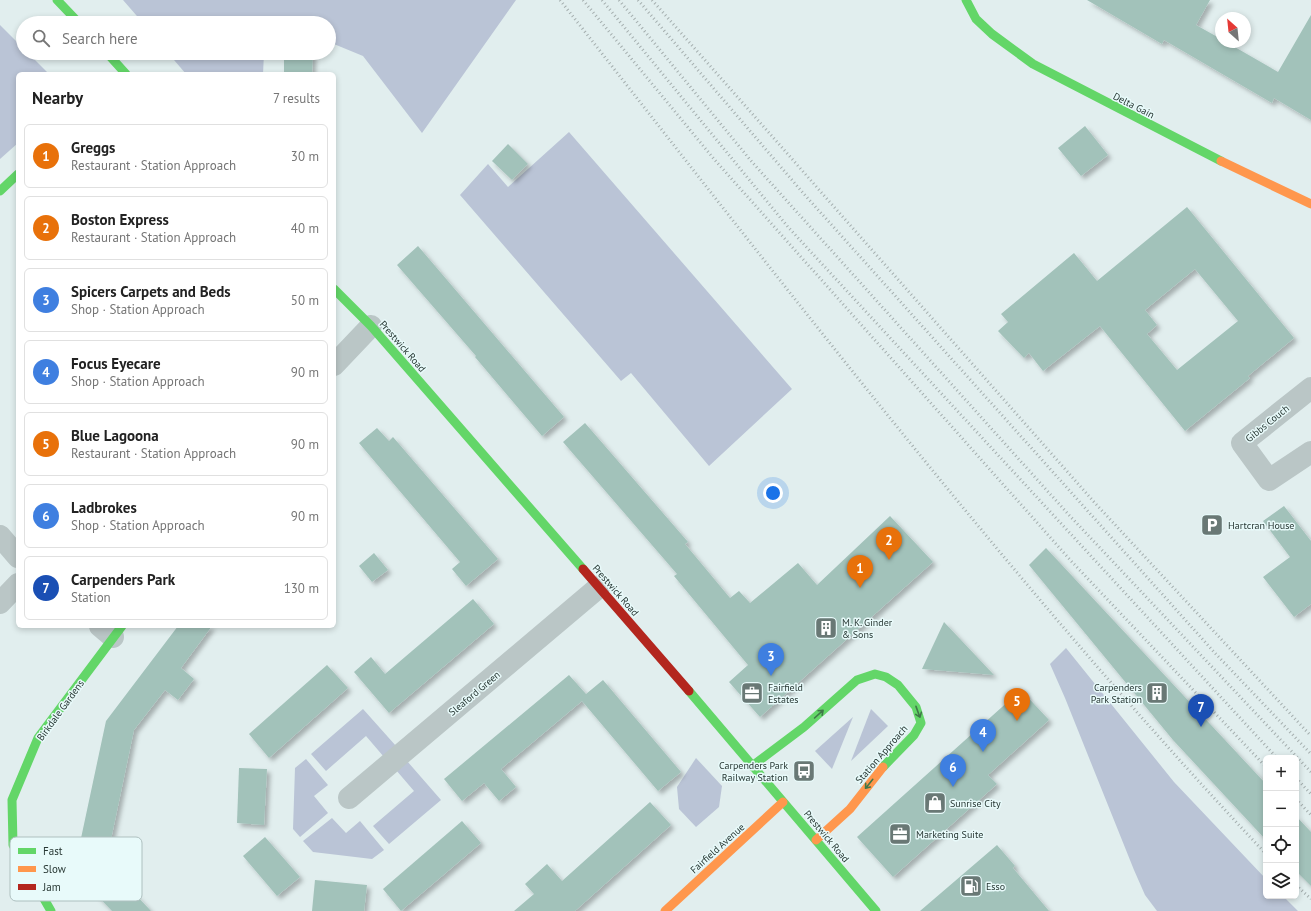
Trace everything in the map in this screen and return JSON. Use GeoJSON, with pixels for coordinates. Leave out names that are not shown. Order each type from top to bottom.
{"type":"FeatureCollection","features":[{"type":"Feature","properties":{"kind":"street"},"geometry":{"type":"LineString","coordinates":[[57,0],[72,16]]}},
{"type":"Feature","properties":{"kind":"street","name":"Delta Gain"},"geometry":{"type":"LineString","coordinates":[[966,0],[976,19],[992,34],[1033,64],[1187,144],[1311,204]]}},
{"type":"Feature","properties":{"kind":"street"},"geometry":{"type":"LineString","coordinates":[[113,60],[123,72]]}},
{"type":"Feature","properties":{"kind":"street"},"geometry":{"type":"LineString","coordinates":[[0,191],[16,176]]}},
{"type":"Feature","properties":{"kind":"street","name":"Prestwick Road"},"geometry":{"type":"LineString","coordinates":[[336,291],[372,326],[599,587],[876,911]]}},
{"type":"Feature","properties":{"kind":"street"},"geometry":{"type":"LineString","coordinates":[[336,364],[372,326]]}},
{"type":"Feature","properties":{"kind":"street","name":"Gibbs Couch"},"geometry":{"type":"LineString","coordinates":[[1311,388],[1242,444],[1269,480],[1311,452]]}},
{"type":"Feature","properties":{"kind":"street"},"geometry":{"type":"LineString","coordinates":[[0,536],[16,555]]}},
{"type":"Feature","properties":{"kind":"street"},"geometry":{"type":"LineString","coordinates":[[0,603],[16,586]]}},
{"type":"Feature","properties":{"kind":"street","name":"Sleaford Green"},"geometry":{"type":"LineString","coordinates":[[349,798],[599,587]]}},
{"type":"Feature","properties":{"kind":"street","name":"Birkdale Gardens"},"geometry":{"type":"LineString","coordinates":[[13,837],[12,800],[38,738],[112,630]]}},
{"type":"Feature","properties":{"kind":"street","name":"Station Approach"},"geometry":{"type":"LineString","coordinates":[[752,766],[804,727],[857,680],[875,674],[886,677],[898,685],[916,707],[921,722],[914,735],[888,761],[850,808],[816,840]]}},
{"type":"Feature","properties":{"kind":"street","name":"Fairfield Avenue"},"geometry":{"type":"LineString","coordinates":[[665,911],[783,802]]}},
{"type":"Feature","properties":{"kind":"street","name":"Birkdale Gardens"},"geometry":{"type":"LineString","coordinates":[[45,901],[51,911]]}},
{"type":"Feature","properties":{"kind":"shaded area"},"geometry":{"type":"Polygon","coordinates":[[[123,0],[516,0],[422,133],[363,56],[336,45],[336,16],[137,16],[123,0]]]}},
{"type":"Feature","properties":{"kind":"shaded area"},"geometry":{"type":"Polygon","coordinates":[[[0,25],[16,41],[16,60],[35,60],[47,72],[16,72],[16,145],[0,159],[0,25]]]}},
{"type":"Feature","properties":{"kind":"shaded area"},"geometry":{"type":"Polygon","coordinates":[[[174,60],[264,60],[263,72],[184,72],[174,60]]]}},
{"type":"Feature","properties":{"kind":"shaded area"},"geometry":{"type":"Polygon","coordinates":[[[569,132],[792,389],[709,466],[631,373],[621,381],[460,195],[488,164],[508,187],[569,132]]]}},
{"type":"Feature","properties":{"kind":"shaded area"},"geometry":{"type":"Polygon","coordinates":[[[1066,648],[1174,782],[1263,876],[1263,899],[1286,899],[1298,911],[1157,911],[1145,895],[1134,870],[1050,664],[1066,648]]]}},
{"type":"Feature","properties":{"kind":"shaded area"},"geometry":{"type":"Polygon","coordinates":[[[363,709],[396,746],[384,757],[366,736],[326,771],[311,754],[363,709]]]}},
{"type":"Feature","properties":{"kind":"shaded area"},"geometry":{"type":"Polygon","coordinates":[[[871,709],[888,726],[851,761],[871,709]]]}},
{"type":"Feature","properties":{"kind":"shaded area"},"geometry":{"type":"Polygon","coordinates":[[[853,717],[832,769],[815,751],[853,717]]]}},
{"type":"Feature","properties":{"kind":"shaded area"},"geometry":{"type":"Polygon","coordinates":[[[696,758],[722,786],[719,807],[696,827],[679,809],[677,787],[696,758]]]}},
{"type":"Feature","properties":{"kind":"shaded area"},"geometry":{"type":"Polygon","coordinates":[[[306,759],[328,785],[314,796],[328,813],[300,837],[293,829],[295,768],[306,759]]]}},
{"type":"Feature","properties":{"kind":"shaded area"},"geometry":{"type":"Polygon","coordinates":[[[407,761],[441,800],[389,844],[373,826],[414,791],[396,770],[407,761]]]}},
{"type":"Feature","properties":{"kind":"shaded area"},"geometry":{"type":"Polygon","coordinates":[[[332,818],[346,833],[360,821],[384,850],[372,859],[313,852],[303,841],[332,818]]]}},
{"type":"Feature","properties":{"kind":"building"},"geometry":{"type":"Polygon","coordinates":[[[1087,0],[1210,0],[1196,25],[1215,36],[1215,48],[1236,48],[1278,72],[1311,15],[1311,120],[1274,98],[1272,103],[1164,40],[1162,44],[1087,0]]]}},
{"type":"Feature","properties":{"kind":"building"},"geometry":{"type":"Polygon","coordinates":[[[284,60],[313,60],[312,72],[284,72],[284,60]]]}},
{"type":"Feature","properties":{"kind":"building"},"geometry":{"type":"Polygon","coordinates":[[[1085,126],[1108,155],[1081,176],[1058,148],[1085,126]]]}},
{"type":"Feature","properties":{"kind":"building"},"geometry":{"type":"Polygon","coordinates":[[[508,144],[528,164],[512,180],[492,161],[508,144]]]}},
{"type":"Feature","properties":{"kind":"building"},"geometry":{"type":"Polygon","coordinates":[[[1187,207],[1294,338],[1248,376],[1250,378],[1185,431],[1100,326],[1043,371],[1029,353],[1024,358],[998,331],[1008,322],[1001,314],[1074,253],[1097,281],[1187,207]],[[1195,269],[1145,310],[1157,325],[1147,334],[1177,370],[1238,321],[1195,269]]]}},
{"type":"Feature","properties":{"kind":"building"},"geometry":{"type":"Polygon","coordinates":[[[418,246],[564,417],[542,436],[475,357],[476,356],[397,265],[418,246]]]}},
{"type":"Feature","properties":{"kind":"building"},"geometry":{"type":"Polygon","coordinates":[[[585,423],[688,542],[685,544],[730,598],[739,591],[750,603],[798,563],[817,585],[890,516],[933,562],[760,717],[729,682],[748,665],[674,576],[677,574],[563,442],[585,423]]]}},
{"type":"Feature","properties":{"kind":"building"},"geometry":{"type":"Polygon","coordinates":[[[377,428],[389,441],[393,437],[498,559],[466,586],[452,569],[460,562],[359,443],[377,428]]]}},
{"type":"Feature","properties":{"kind":"building"},"geometry":{"type":"Polygon","coordinates":[[[1284,506],[1311,541],[1311,604],[1294,617],[1263,577],[1290,557],[1263,521],[1284,506]]]}},
{"type":"Feature","properties":{"kind":"building","name":"Carpenders Park Station"},"geometry":{"type":"Polygon","coordinates":[[[1046,548],[1263,781],[1263,837],[1173,740],[1029,565],[1046,548]]]}},
{"type":"Feature","properties":{"kind":"building"},"geometry":{"type":"Polygon","coordinates":[[[374,553],[388,570],[372,582],[359,566],[374,553]]]}},
{"type":"Feature","properties":{"kind":"building"},"geometry":{"type":"Polygon","coordinates":[[[473,599],[494,624],[389,713],[354,672],[371,657],[385,674],[473,599]]]}},
{"type":"Feature","properties":{"kind":"building"},"geometry":{"type":"Polygon","coordinates":[[[944,622],[994,675],[922,669],[944,622]]]}},
{"type":"Feature","properties":{"kind":"building"},"geometry":{"type":"Polygon","coordinates":[[[176,628],[211,628],[181,668],[194,679],[178,700],[165,690],[134,730],[112,837],[81,837],[106,721],[176,628]]]}},
{"type":"Feature","properties":{"kind":"building"},"geometry":{"type":"Polygon","coordinates":[[[327,665],[348,688],[269,758],[249,734],[327,665]]]}},
{"type":"Feature","properties":{"kind":"building"},"geometry":{"type":"Polygon","coordinates":[[[569,675],[586,694],[603,680],[681,772],[658,791],[582,701],[501,769],[516,787],[499,801],[484,783],[462,801],[444,779],[569,675]]]}},
{"type":"Feature","properties":{"kind":"building"},"geometry":{"type":"Polygon","coordinates":[[[1021,690],[1049,720],[988,775],[997,784],[893,877],[857,837],[1021,690]]]}},
{"type":"Feature","properties":{"kind":"building"},"geometry":{"type":"Polygon","coordinates":[[[239,768],[267,769],[264,825],[237,823],[239,768]]]}},
{"type":"Feature","properties":{"kind":"building"},"geometry":{"type":"Polygon","coordinates":[[[650,802],[671,825],[575,911],[514,911],[534,894],[525,884],[547,864],[562,881],[650,802]]]}},
{"type":"Feature","properties":{"kind":"building"},"geometry":{"type":"Polygon","coordinates":[[[1299,819],[1311,832],[1311,886],[1299,874],[1299,819]]]}},
{"type":"Feature","properties":{"kind":"building"},"geometry":{"type":"Polygon","coordinates":[[[462,821],[481,843],[401,911],[383,889],[462,821]]]}},
{"type":"Feature","properties":{"kind":"building"},"geometry":{"type":"Polygon","coordinates":[[[265,837],[300,877],[277,896],[243,856],[265,837]]]}},
{"type":"Feature","properties":{"kind":"building"},"geometry":{"type":"Polygon","coordinates":[[[997,845],[1015,866],[1013,868],[1049,911],[920,911],[997,845]]]}},
{"type":"Feature","properties":{"kind":"building"},"geometry":{"type":"Polygon","coordinates":[[[315,880],[367,885],[364,911],[312,911],[315,880]]]}},
{"type":"Feature","properties":{"kind":"building"},"geometry":{"type":"Polygon","coordinates":[[[102,901],[142,901],[151,911],[112,911],[102,901]]]}},
{"type":"Feature","properties":{"kind":"railway"},"geometry":{"type":"LineString","coordinates":[[560,0],[817,327],[992,542],[1081,648],[1172,752],[1263,851]]}},
{"type":"Feature","properties":{"kind":"railway"},"geometry":{"type":"LineString","coordinates":[[583,0],[714,159],[1073,563],[1263,764]]}},
{"type":"Feature","properties":{"kind":"railway"},"geometry":{"type":"LineString","coordinates":[[602,0],[788,227],[1274,755]]}},
{"type":"Feature","properties":{"kind":"railway"},"geometry":{"type":"LineString","coordinates":[[619,0],[752,162],[1069,515],[1311,772]]}},
{"type":"Feature","properties":{"kind":"railway"},"geometry":{"type":"LineString","coordinates":[[638,0],[804,194],[1214,652],[1311,754]]}},
{"type":"Feature","properties":{"kind":"railway"},"geometry":{"type":"LineString","coordinates":[[652,0],[1094,502],[1311,736]]}},
{"type":"Feature","properties":{"kind":"railway"},"geometry":{"type":"LineString","coordinates":[[1299,781],[1311,794]]}},
{"type":"Feature","properties":{"kind":"railway"},"geometry":{"type":"LineString","coordinates":[[1299,802],[1311,815]]}},
{"type":"Feature","properties":{"kind":"railway"},"geometry":{"type":"LineString","coordinates":[[1299,888],[1311,899]]}},
{"type":"Feature","properties":{"kind":"traffic: fast"},"geometry":{"type":"LineString","coordinates":[[57,0],[72,16]]}},
{"type":"Feature","properties":{"kind":"traffic: fast"},"geometry":{"type":"LineString","coordinates":[[966,0],[976,19],[992,34],[1033,64],[1221,161]]}},
{"type":"Feature","properties":{"kind":"traffic: fast"},"geometry":{"type":"LineString","coordinates":[[113,60],[124,72]]}},
{"type":"Feature","properties":{"kind":"traffic: fast"},"geometry":{"type":"LineString","coordinates":[[0,191],[16,176]]}},
{"type":"Feature","properties":{"kind":"traffic: fast"},"geometry":{"type":"LineString","coordinates":[[336,291],[371,326],[583,569]]}},
{"type":"Feature","properties":{"kind":"traffic: fast"},"geometry":{"type":"LineString","coordinates":[[13,837],[12,800],[38,738],[120,628]]}},
{"type":"Feature","properties":{"kind":"traffic: fast"},"geometry":{"type":"LineString","coordinates":[[752,766],[804,727],[857,680],[875,674],[886,677],[898,685],[916,707],[921,723],[914,735],[883,767]]}},
{"type":"Feature","properties":{"kind":"traffic: fast"},"geometry":{"type":"LineString","coordinates":[[689,691],[876,911]]}},
{"type":"Feature","properties":{"kind":"traffic: fast"},"geometry":{"type":"LineString","coordinates":[[45,901],[51,911]]}},
{"type":"Feature","properties":{"kind":"traffic: slow"},"geometry":{"type":"LineString","coordinates":[[1221,161],[1311,204]]}},
{"type":"Feature","properties":{"kind":"traffic: slow"},"geometry":{"type":"LineString","coordinates":[[816,840],[850,809],[883,767]]}},
{"type":"Feature","properties":{"kind":"traffic: slow"},"geometry":{"type":"LineString","coordinates":[[665,911],[783,802]]}},
{"type":"Feature","properties":{"kind":"traffic: jam"},"geometry":{"type":"LineString","coordinates":[[583,569],[689,691]]}},
{"type":"Feature","properties":{"kind":"place","name":"Hartcran House"},"geometry":{"type":"Point","coordinates":[1212,525]}},
{"type":"Feature","properties":{"kind":"place","name":"Boston Express"},"geometry":{"type":"Point","coordinates":[889,560]}},
{"type":"Feature","properties":{"kind":"place","name":"Greggs"},"geometry":{"type":"Point","coordinates":[860,588]}},
{"type":"Feature","properties":{"kind":"place","name":"M. K. Ginder & Sons"},"geometry":{"type":"Point","coordinates":[826,628]}},
{"type":"Feature","properties":{"kind":"place","name":"Spicers Carpets and Beds"},"geometry":{"type":"Point","coordinates":[771,676]}},
{"type":"Feature","properties":{"kind":"place","name":"Fairfield Estates"},"geometry":{"type":"Point","coordinates":[752,693]}},
{"type":"Feature","properties":{"kind":"place","name":"Carpenders Park Station"},"geometry":{"type":"Point","coordinates":[1157,693]}},
{"type":"Feature","properties":{"kind":"place","name":"Blue Lagoona"},"geometry":{"type":"Point","coordinates":[1017,721]}},
{"type":"Feature","properties":{"kind":"place","name":"Carpenders Park"},"geometry":{"type":"Point","coordinates":[1201,727]}},
{"type":"Feature","properties":{"kind":"place","name":"Focus Eyecare"},"geometry":{"type":"Point","coordinates":[983,752]}},
{"type":"Feature","properties":{"kind":"place","name":"Carpenders Park Railway Station"},"geometry":{"type":"Point","coordinates":[804,771]}},
{"type":"Feature","properties":{"kind":"place","name":"Ladbrokes"},"geometry":{"type":"Point","coordinates":[953,787]}},
{"type":"Feature","properties":{"kind":"place","name":"Sunrise City"},"geometry":{"type":"Point","coordinates":[935,803]}},
{"type":"Feature","properties":{"kind":"place","name":"Marketing Suite"},"geometry":{"type":"Point","coordinates":[900,834]}},
{"type":"Feature","properties":{"kind":"place","name":"Esso"},"geometry":{"type":"Point","coordinates":[971,886]}}]}
